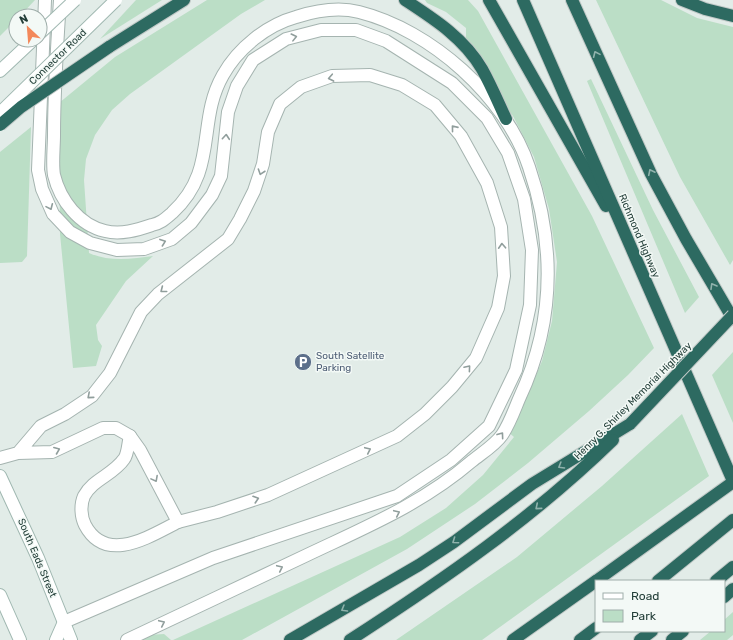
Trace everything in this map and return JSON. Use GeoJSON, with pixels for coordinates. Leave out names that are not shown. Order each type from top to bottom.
{"type":"FeatureCollection","features":[{"type":"Feature","properties":{"kind":"highway"},"geometry":{"type":"LineString","coordinates":[[0,125],[22,107],[109,48],[184,0]]}},
{"type":"Feature","properties":{"kind":"highway"},"geometry":{"type":"LineString","coordinates":[[405,0],[434,18],[458,38],[482,68],[506,119]]}},
{"type":"Feature","properties":{"kind":"highway"},"geometry":{"type":"LineString","coordinates":[[489,0],[637,262]]}},
{"type":"Feature","properties":{"kind":"highway","name":"Richmond Highway"},"geometry":{"type":"LineString","coordinates":[[523,0],[733,481]]}},
{"type":"Feature","properties":{"kind":"highway"},"geometry":{"type":"LineString","coordinates":[[572,0],[661,194],[733,319]]}},
{"type":"Feature","properties":{"kind":"highway"},"geometry":{"type":"LineString","coordinates":[[682,0],[705,9],[733,16]]}},
{"type":"Feature","properties":{"kind":"highway","name":"Henry G. Shirley Memorial Highway"},"geometry":{"type":"LineString","coordinates":[[350,640],[434,584],[516,525],[597,456],[630,424],[733,315]]}},
{"type":"Feature","properties":{"kind":"highway"},"geometry":{"type":"LineString","coordinates":[[290,640],[419,565],[454,542],[532,484],[630,424]]}},
{"type":"Feature","properties":{"kind":"highway"},"geometry":{"type":"LineString","coordinates":[[597,580],[733,481]]}},
{"type":"Feature","properties":{"kind":"highway"},"geometry":{"type":"LineString","coordinates":[[659,580],[733,520]]}},
{"type":"Feature","properties":{"kind":"highway"},"geometry":{"type":"LineString","coordinates":[[717,580],[733,568]]}},
{"type":"Feature","properties":{"kind":"highway"},"geometry":{"type":"LineString","coordinates":[[513,640],[595,582]]}},
{"type":"Feature","properties":{"kind":"highway"},"geometry":{"type":"LineString","coordinates":[[580,640],[595,629]]}},
{"type":"Feature","properties":{"kind":"highway"},"geometry":{"type":"LineString","coordinates":[[640,640],[651,632]]}},
{"type":"Feature","properties":{"kind":"highway"},"geometry":{"type":"LineString","coordinates":[[672,640],[682,632]]}},
{"type":"Feature","properties":{"kind":"street"},"geometry":{"type":"LineString","coordinates":[[45,0],[38,170],[42,189],[53,214],[70,232],[90,243],[117,250],[144,250],[172,239],[191,223],[212,195],[221,176],[228,112],[236,86],[253,60],[286,39],[321,30],[356,30],[386,41],[452,83],[487,118],[508,153],[524,199],[532,250],[530,305],[516,370],[489,426],[451,460],[397,496],[213,558],[64,622],[56,640]]}},
{"type":"Feature","properties":{"kind":"street"},"geometry":{"type":"LineString","coordinates":[[60,0],[54,119],[54,174],[65,201],[80,220],[105,231],[131,232],[161,223],[185,201],[199,176],[208,138],[211,108],[222,75],[244,47],[279,22],[314,12],[356,11],[392,25],[431,46],[464,72],[491,100],[506,119],[523,147],[540,197],[548,246],[549,270],[545,312],[532,371],[501,437],[460,472],[406,509],[127,640]]}},
{"type":"Feature","properties":{"kind":"street"},"geometry":{"type":"LineString","coordinates":[[48,25],[75,0]]}},
{"type":"Feature","properties":{"kind":"street","name":"Connector Road"},"geometry":{"type":"LineString","coordinates":[[0,113],[116,0]]}},
{"type":"Feature","properties":{"kind":"street"},"geometry":{"type":"LineString","coordinates":[[0,71],[24,48]]}},
{"type":"Feature","properties":{"kind":"street"},"geometry":{"type":"LineString","coordinates":[[18,453],[41,426],[65,414],[92,396],[110,373],[141,312],[158,294],[228,239],[254,191],[263,164],[268,132],[280,104],[301,87],[332,76],[370,75],[402,85],[435,105],[461,136],[487,183],[500,227],[504,276],[498,308],[476,358],[452,387],[425,414],[397,436],[268,495],[217,512],[178,522],[140,541],[112,545],[100,543],[91,536],[84,524],[81,508],[84,497],[93,483],[109,474],[124,459],[130,436]]}},
{"type":"Feature","properties":{"kind":"street"},"geometry":{"type":"LineString","coordinates":[[0,458],[18,453],[52,452],[103,428],[116,428],[130,436],[140,450],[178,522]]}},
{"type":"Feature","properties":{"kind":"street","name":"South Eads Street"},"geometry":{"type":"LineString","coordinates":[[0,476],[38,558],[71,640]]}},
{"type":"Feature","properties":{"kind":"street"},"geometry":{"type":"LineString","coordinates":[[0,595],[20,640]]}},
{"type":"Feature","properties":{"kind":"green space"},"geometry":{"type":"Polygon","coordinates":[[[0,0],[35,0],[28,8],[8,8],[8,28],[0,36],[0,0]]]}},
{"type":"Feature","properties":{"kind":"green space"},"geometry":{"type":"Polygon","coordinates":[[[136,0],[162,0],[100,39],[136,0]]]}},
{"type":"Feature","properties":{"kind":"green space"},"geometry":{"type":"Polygon","coordinates":[[[207,0],[265,0],[241,14],[130,94],[112,110],[95,135],[86,159],[84,180],[89,253],[104,258],[113,259],[153,256],[126,281],[96,325],[98,340],[102,346],[96,366],[73,368],[60,234],[59,103],[115,57],[207,0]]]}},
{"type":"Feature","properties":{"kind":"green space"},"geometry":{"type":"Polygon","coordinates":[[[425,0],[468,0],[478,11],[592,216],[654,348],[628,375],[589,411],[528,463],[475,504],[407,549],[242,640],[173,640],[400,537],[446,508],[483,475],[514,437],[507,431],[529,392],[542,361],[552,321],[557,262],[549,209],[534,157],[513,116],[466,57],[466,28],[446,12],[427,3],[425,0]]]}},
{"type":"Feature","properties":{"kind":"green space"},"geometry":{"type":"Polygon","coordinates":[[[596,0],[661,0],[697,18],[733,27],[733,260],[730,265],[680,177],[596,0]]]}},
{"type":"Feature","properties":{"kind":"green space"},"geometry":{"type":"Polygon","coordinates":[[[591,79],[653,210],[699,297],[685,313],[587,81],[591,79]]]}},
{"type":"Feature","properties":{"kind":"green space"},"geometry":{"type":"Polygon","coordinates":[[[31,127],[27,256],[22,262],[0,263],[0,152],[31,127]]]}},
{"type":"Feature","properties":{"kind":"green space"},"geometry":{"type":"Polygon","coordinates":[[[733,352],[733,423],[712,375],[733,352]]]}},
{"type":"Feature","properties":{"kind":"green space"},"geometry":{"type":"Polygon","coordinates":[[[682,414],[709,476],[482,640],[396,640],[517,557],[602,486],[682,414]]]}},
{"type":"Feature","properties":{"kind":"green space"},"geometry":{"type":"Polygon","coordinates":[[[733,612],[733,635],[727,640],[700,640],[710,632],[725,632],[725,619],[733,612]]]}},
{"type":"Feature","properties":{"kind":"green space"},"geometry":{"type":"Polygon","coordinates":[[[164,634],[171,640],[138,640],[148,635],[164,634]]]}},
{"type":"Feature","properties":{"kind":"place","name":"South Satellite Parking"},"geometry":{"type":"Point","coordinates":[303,362]}}]}
